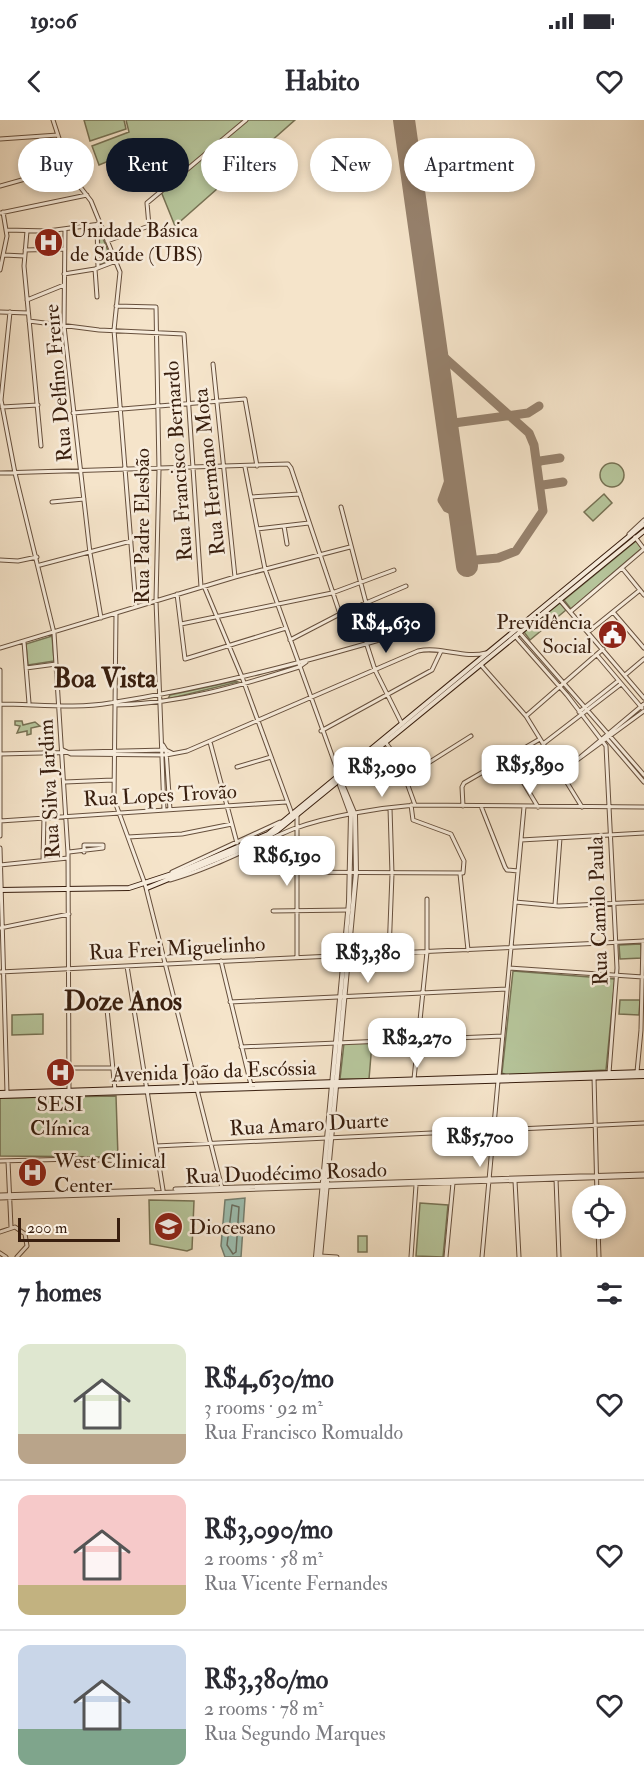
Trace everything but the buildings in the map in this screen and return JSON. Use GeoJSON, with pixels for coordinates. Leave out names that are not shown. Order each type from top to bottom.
{"type":"FeatureCollection","features":[{"type":"Feature","properties":{"kind":"main road"},"geometry":{"type":"LineString","coordinates":[[1,890],[146,886],[277,831],[629,534],[644,526]]}},
{"type":"Feature","properties":{"kind":"main road"},"geometry":{"type":"LineString","coordinates":[[339,779],[380,747],[385,740],[437,702],[635,537],[644,526]]}},
{"type":"Feature","properties":{"kind":"main road"},"geometry":{"type":"LineString","coordinates":[[584,578],[591,569],[585,571]]}},
{"type":"Feature","properties":{"kind":"main road"},"geometry":{"type":"LineString","coordinates":[[437,702],[431,703],[444,689]]}},
{"type":"Feature","properties":{"kind":"main road"},"geometry":{"type":"LineString","coordinates":[[417,718],[425,709],[423,707],[418,710]]}},
{"type":"Feature","properties":{"kind":"main road"},"geometry":{"type":"LineString","coordinates":[[318,1257],[352,903],[353,815],[339,779]]}},
{"type":"Feature","properties":{"kind":"main road"},"geometry":{"type":"LineString","coordinates":[[268,835],[295,815]]}},
{"type":"Feature","properties":{"kind":"main road"},"geometry":{"type":"LineString","coordinates":[[347,955],[349,910],[352,903]]}},
{"type":"Feature","properties":{"kind":"main road","name":"Avenida João da Escóssia"},"geometry":{"type":"LineString","coordinates":[[0,1095],[335,1085],[637,1072],[644,1074]]}},
{"type":"Feature","properties":{"kind":"main road","name":"Avenida João da Escóssia"},"geometry":{"type":"LineString","coordinates":[[198,1089],[644,1074]]}},
{"type":"Feature","properties":{"kind":"main road","name":"Avenida João da Escóssia"},"geometry":{"type":"LineString","coordinates":[[0,1095],[147,1090]]}},
{"type":"Feature","properties":{"kind":"street"},"geometry":{"type":"LineString","coordinates":[[52,120],[59,138]]}},
{"type":"Feature","properties":{"kind":"street"},"geometry":{"type":"LineString","coordinates":[[108,241],[149,226],[147,203],[246,120]]}},
{"type":"Feature","properties":{"kind":"street"},"geometry":{"type":"LineString","coordinates":[[0,139],[58,135]]}},
{"type":"Feature","properties":{"kind":"street"},"geometry":{"type":"LineString","coordinates":[[0,186],[18,181]]}},
{"type":"Feature","properties":{"kind":"street"},"geometry":{"type":"LineString","coordinates":[[85,192],[108,241],[120,274],[114,330],[136,608]]}},
{"type":"Feature","properties":{"kind":"street"},"geometry":{"type":"LineString","coordinates":[[0,270],[6,230],[2,212],[87,195]]}},
{"type":"Feature","properties":{"kind":"street"},"geometry":{"type":"LineString","coordinates":[[6,230],[65,229],[99,224]]}},
{"type":"Feature","properties":{"kind":"street"},"geometry":{"type":"LineString","coordinates":[[97,297],[99,224]]}},
{"type":"Feature","properties":{"kind":"street","name":"Rua Delfino Freire"},"geometry":{"type":"LineString","coordinates":[[65,229],[63,326],[90,553],[102,618]]}},
{"type":"Feature","properties":{"kind":"street"},"geometry":{"type":"LineString","coordinates":[[27,231],[24,256],[27,300],[42,446]]}},
{"type":"Feature","properties":{"kind":"street"},"geometry":{"type":"LineString","coordinates":[[25,250],[64,249]]}},
{"type":"Feature","properties":{"kind":"street"},"geometry":{"type":"LineString","coordinates":[[4,255],[24,256]]}},
{"type":"Feature","properties":{"kind":"street"},"geometry":{"type":"LineString","coordinates":[[64,274],[97,268],[116,261]]}},
{"type":"Feature","properties":{"kind":"street"},"geometry":{"type":"LineString","coordinates":[[27,300],[64,285]]}},
{"type":"Feature","properties":{"kind":"street","name":"Rua Padre Elesbão"},"geometry":{"type":"LineString","coordinates":[[116,306],[156,307],[159,470],[156,601],[164,810]]}},
{"type":"Feature","properties":{"kind":"street"},"geometry":{"type":"LineString","coordinates":[[0,312],[28,313]]}},
{"type":"Feature","properties":{"kind":"street","name":"Rua Silva Jardim"},"geometry":{"type":"LineString","coordinates":[[10,312],[2,407],[15,473],[54,633],[60,704],[69,888],[69,1091]]}},
{"type":"Feature","properties":{"kind":"street"},"geometry":{"type":"LineString","coordinates":[[29,321],[63,326],[156,331]]}},
{"type":"Feature","properties":{"kind":"street","name":"Rua Francisco Bernardo"},"geometry":{"type":"LineString","coordinates":[[156,331],[184,334],[192,469],[203,587],[242,677],[286,802],[295,815],[299,828],[297,957]]}},
{"type":"Feature","properties":{"kind":"street","name":"Rua Hermano Mota"},"geometry":{"type":"LineString","coordinates":[[213,364],[235,577]]}},
{"type":"Feature","properties":{"kind":"street"},"geometry":{"type":"LineString","coordinates":[[73,413],[245,399],[257,466]]}},
{"type":"Feature","properties":{"kind":"street"},"geometry":{"type":"LineString","coordinates":[[2,407],[38,405]]}},
{"type":"Feature","properties":{"kind":"street"},"geometry":{"type":"LineString","coordinates":[[0,473],[192,469],[288,464],[340,614]]}},
{"type":"Feature","properties":{"kind":"street"},"geometry":{"type":"LineString","coordinates":[[244,467],[265,569],[339,779]]}},
{"type":"Feature","properties":{"kind":"street"},"geometry":{"type":"LineString","coordinates":[[250,497],[300,494]]}},
{"type":"Feature","properties":{"kind":"street"},"geometry":{"type":"LineString","coordinates":[[52,502],[84,499]]}},
{"type":"Feature","properties":{"kind":"street"},"geometry":{"type":"LineString","coordinates":[[340,507],[366,603]]}},
{"type":"Feature","properties":{"kind":"street"},"geometry":{"type":"LineString","coordinates":[[257,529],[309,523]]}},
{"type":"Feature","properties":{"kind":"street"},"geometry":{"type":"LineString","coordinates":[[284,526],[287,544]]}},
{"type":"Feature","properties":{"kind":"street"},"geometry":{"type":"LineString","coordinates":[[629,534],[644,526]]}},
{"type":"Feature","properties":{"kind":"street"},"geometry":{"type":"LineString","coordinates":[[570,612],[644,549],[635,537]]}},
{"type":"Feature","properties":{"kind":"street"},"geometry":{"type":"LineString","coordinates":[[39,565],[131,541]]}},
{"type":"Feature","properties":{"kind":"street"},"geometry":{"type":"LineString","coordinates":[[0,648],[235,577],[351,547]]}},
{"type":"Feature","properties":{"kind":"street"},"geometry":{"type":"LineString","coordinates":[[0,560],[18,561],[37,557]]}},
{"type":"Feature","properties":{"kind":"street"},"geometry":{"type":"LineString","coordinates":[[622,568],[644,595]]}},
{"type":"Feature","properties":{"kind":"street"},"geometry":{"type":"LineString","coordinates":[[181,624],[332,593],[394,570]]}},
{"type":"Feature","properties":{"kind":"street"},"geometry":{"type":"LineString","coordinates":[[290,640],[340,614],[406,586]]}},
{"type":"Feature","properties":{"kind":"street"},"geometry":{"type":"LineString","coordinates":[[588,632],[640,590]]}},
{"type":"Feature","properties":{"kind":"street"},"geometry":{"type":"LineString","coordinates":[[177,594],[185,659],[286,628]]}},
{"type":"Feature","properties":{"kind":"street"},"geometry":{"type":"LineString","coordinates":[[559,598],[644,698]]}},
{"type":"Feature","properties":{"kind":"street"},"geometry":{"type":"LineString","coordinates":[[355,608],[375,670],[402,724]]}},
{"type":"Feature","properties":{"kind":"street"},"geometry":{"type":"LineString","coordinates":[[613,612],[644,648]]}},
{"type":"Feature","properties":{"kind":"street"},"geometry":{"type":"LineString","coordinates":[[116,614],[112,780],[118,813],[146,886],[223,1189]]}},
{"type":"Feature","properties":{"kind":"street"},"geometry":{"type":"LineString","coordinates":[[0,704],[161,704],[244,684],[413,630]]}},
{"type":"Feature","properties":{"kind":"street"},"geometry":{"type":"LineString","coordinates":[[517,634],[561,685],[581,713],[644,775]]}},
{"type":"Feature","properties":{"kind":"street"},"geometry":{"type":"LineString","coordinates":[[24,642],[29,704]]}},
{"type":"Feature","properties":{"kind":"street"},"geometry":{"type":"LineString","coordinates":[[526,716],[603,649]]}},
{"type":"Feature","properties":{"kind":"street"},"geometry":{"type":"LineString","coordinates":[[63,750],[71,754],[172,753],[210,742],[418,651],[469,655],[488,652]]}},
{"type":"Feature","properties":{"kind":"street"},"geometry":{"type":"LineString","coordinates":[[321,732],[432,670],[441,651]]}},
{"type":"Feature","properties":{"kind":"street"},"geometry":{"type":"LineString","coordinates":[[469,655],[474,663]]}},
{"type":"Feature","properties":{"kind":"street"},"geometry":{"type":"LineString","coordinates":[[597,655],[643,708],[577,760],[606,738]]}},
{"type":"Feature","properties":{"kind":"street"},"geometry":{"type":"LineString","coordinates":[[625,675],[644,659]]}},
{"type":"Feature","properties":{"kind":"street"},"geometry":{"type":"LineString","coordinates":[[26,668],[56,664]]}},
{"type":"Feature","properties":{"kind":"street"},"geometry":{"type":"LineString","coordinates":[[114,703],[298,665]]}},
{"type":"Feature","properties":{"kind":"street"},"geometry":{"type":"LineString","coordinates":[[480,665],[526,716],[582,807]]}},
{"type":"Feature","properties":{"kind":"street"},"geometry":{"type":"LineString","coordinates":[[0,670],[0,836]]}},
{"type":"Feature","properties":{"kind":"street"},"geometry":{"type":"LineString","coordinates":[[543,744],[619,682]]}},
{"type":"Feature","properties":{"kind":"street"},"geometry":{"type":"LineString","coordinates":[[561,685],[586,708],[606,738],[644,782]]}},
{"type":"Feature","properties":{"kind":"street"},"geometry":{"type":"LineString","coordinates":[[406,777],[471,736]]}},
{"type":"Feature","properties":{"kind":"street","name":"Rua Camilo Paula"},"geometry":{"type":"LineString","coordinates":[[606,738],[617,975],[609,1073]]}},
{"type":"Feature","properties":{"kind":"street"},"geometry":{"type":"LineString","coordinates":[[463,806],[462,787],[464,783],[540,739]]}},
{"type":"Feature","properties":{"kind":"street"},"geometry":{"type":"LineString","coordinates":[[258,872],[460,874],[465,871],[464,861],[451,834],[413,820],[413,805],[406,777],[399,760],[385,740]]}},
{"type":"Feature","properties":{"kind":"street"},"geometry":{"type":"LineString","coordinates":[[210,742],[237,843]]}},
{"type":"Feature","properties":{"kind":"street","name":"Rua Padre Elesbão"},"geometry":{"type":"LineString","coordinates":[[163,745],[166,753],[170,810]]}},
{"type":"Feature","properties":{"kind":"street"},"geometry":{"type":"LineString","coordinates":[[1,754],[63,750],[161,753]]}},
{"type":"Feature","properties":{"kind":"street"},"geometry":{"type":"LineString","coordinates":[[237,767],[271,757]]}},
{"type":"Feature","properties":{"kind":"street"},"geometry":{"type":"LineString","coordinates":[[508,757],[538,807]]}},
{"type":"Feature","properties":{"kind":"street"},"geometry":{"type":"LineString","coordinates":[[65,782],[112,780]]}},
{"type":"Feature","properties":{"kind":"street","name":"Rua Lopes Trovão"},"geometry":{"type":"LineString","coordinates":[[1,821],[286,802]]}},
{"type":"Feature","properties":{"kind":"street"},"geometry":{"type":"LineString","coordinates":[[161,880],[193,874],[299,828],[390,808],[413,805],[644,807]]}},
{"type":"Feature","properties":{"kind":"street"},"geometry":{"type":"LineString","coordinates":[[481,806],[505,867],[518,871]]}},
{"type":"Feature","properties":{"kind":"street"},"geometry":{"type":"LineString","coordinates":[[482,1257],[524,807]]}},
{"type":"Feature","properties":{"kind":"street"},"geometry":{"type":"LineString","coordinates":[[389,953],[392,874],[390,808]]}},
{"type":"Feature","properties":{"kind":"street"},"geometry":{"type":"LineString","coordinates":[[161,880],[295,815]]}},
{"type":"Feature","properties":{"kind":"street"},"geometry":{"type":"LineString","coordinates":[[44,817],[44,861]]}},
{"type":"Feature","properties":{"kind":"street"},"geometry":{"type":"LineString","coordinates":[[128,837],[182,834],[232,824]]}},
{"type":"Feature","properties":{"kind":"street"},"geometry":{"type":"LineString","coordinates":[[277,831],[282,834]]}},
{"type":"Feature","properties":{"kind":"street"},"geometry":{"type":"LineString","coordinates":[[521,840],[644,833]]}},
{"type":"Feature","properties":{"kind":"street"},"geometry":{"type":"LineString","coordinates":[[555,905],[560,838]]}},
{"type":"Feature","properties":{"kind":"street"},"geometry":{"type":"LineString","coordinates":[[68,852],[84,852],[103,848],[103,845],[84,845],[84,852]]}},
{"type":"Feature","properties":{"kind":"street"},"geometry":{"type":"LineString","coordinates":[[0,848],[2,1004],[7,1093]]}},
{"type":"Feature","properties":{"kind":"street"},"geometry":{"type":"LineString","coordinates":[[0,865],[68,858]]}},
{"type":"Feature","properties":{"kind":"street"},"geometry":{"type":"LineString","coordinates":[[460,874],[468,950]]}},
{"type":"Feature","properties":{"kind":"street"},"geometry":{"type":"LineString","coordinates":[[414,1080],[427,952],[427,899]]}},
{"type":"Feature","properties":{"kind":"street"},"geometry":{"type":"LineString","coordinates":[[515,902],[555,905],[644,902]]}},
{"type":"Feature","properties":{"kind":"street"},"geometry":{"type":"LineString","coordinates":[[273,911],[349,910]]}},
{"type":"Feature","properties":{"kind":"street"},"geometry":{"type":"LineString","coordinates":[[1,928],[69,914]]}},
{"type":"Feature","properties":{"kind":"street"},"geometry":{"type":"LineString","coordinates":[[637,1072],[643,999],[644,941]]}},
{"type":"Feature","properties":{"kind":"street","name":"Rua Frei Miguelinho"},"geometry":{"type":"LineString","coordinates":[[2,972],[644,941]]}},
{"type":"Feature","properties":{"kind":"street"},"geometry":{"type":"LineString","coordinates":[[221,961],[251,1086]]}},
{"type":"Feature","properties":{"kind":"street"},"geometry":{"type":"LineString","coordinates":[[127,966],[163,1190]]}},
{"type":"Feature","properties":{"kind":"street"},"geometry":{"type":"LineString","coordinates":[[509,968],[643,977]]}},
{"type":"Feature","properties":{"kind":"street"},"geometry":{"type":"LineString","coordinates":[[230,1002],[507,989]]}},
{"type":"Feature","properties":{"kind":"street"},"geometry":{"type":"LineString","coordinates":[[107,1009],[115,1090]]}},
{"type":"Feature","properties":{"kind":"street"},"geometry":{"type":"LineString","coordinates":[[0,1030],[5,1030]]}},
{"type":"Feature","properties":{"kind":"street"},"geometry":{"type":"LineString","coordinates":[[241,1047],[339,1041],[503,1036]]}},
{"type":"Feature","properties":{"kind":"street"},"geometry":{"type":"LineString","coordinates":[[70,1068],[113,1068]]}},
{"type":"Feature","properties":{"kind":"street"},"geometry":{"type":"LineString","coordinates":[[594,1077],[597,1185]]}},
{"type":"Feature","properties":{"kind":"street","name":"Rua Amaro Duarte"},"geometry":{"type":"LineString","coordinates":[[156,1146],[644,1123]]}},
{"type":"Feature","properties":{"kind":"street"},"geometry":{"type":"LineString","coordinates":[[0,1161],[74,1159],[158,1162]]}},
{"type":"Feature","properties":{"kind":"street"},"geometry":{"type":"LineString","coordinates":[[8,1161],[11,1227]]}},
{"type":"Feature","properties":{"kind":"street","name":"Rua Duodécimo Rosado"},"geometry":{"type":"LineString","coordinates":[[0,1197],[644,1175]]}},
{"type":"Feature","properties":{"kind":"street","name":"Rua Duodécimo Rosado"},"geometry":{"type":"LineString","coordinates":[[325,1185],[416,1185],[597,1176]]}},
{"type":"Feature","properties":{"kind":"street"},"geometry":{"type":"LineString","coordinates":[[556,1179],[559,1257]]}},
{"type":"Feature","properties":{"kind":"street"},"geometry":{"type":"LineString","coordinates":[[515,1181],[519,1257]]}},
{"type":"Feature","properties":{"kind":"street"},"geometry":{"type":"LineString","coordinates":[[446,1257],[453,1183]]}},
{"type":"Feature","properties":{"kind":"street"},"geometry":{"type":"LineString","coordinates":[[411,1257],[416,1185]]}},
{"type":"Feature","properties":{"kind":"street","name":"Rua Duodécimo Rosado"},"geometry":{"type":"LineString","coordinates":[[10,1197],[223,1189]]}},
{"type":"Feature","properties":{"kind":"street"},"geometry":{"type":"LineString","coordinates":[[0,1232],[11,1227],[23,1231],[27,1240],[24,1252],[17,1257]]}},
{"type":"Feature","properties":{"kind":"street"},"geometry":{"type":"LineString","coordinates":[[598,1239],[599,1257]]}},
{"type":"Feature","properties":{"kind":"street"},"geometry":{"type":"LineString","coordinates":[[0,1253],[6,1257]]}},
{"type":"Feature","properties":{"kind":"street"},"geometry":{"type":"LineString","coordinates":[[318,1257],[337,1257]]}},
{"type":"Feature","properties":{"kind":"shaded area"},"geometry":{"type":"Polygon","coordinates":[[[84,120],[124,120],[126,129],[94,140],[89,138],[84,120]]]}},
{"type":"Feature","properties":{"kind":"shaded area"},"geometry":{"type":"Polygon","coordinates":[[[126,120],[295,120],[275,138],[201,138],[201,192],[213,192],[175,226],[161,192],[189,192],[189,138],[113,138],[129,132],[126,120]]]}},
{"type":"Feature","properties":{"kind":"shaded area"},"geometry":{"type":"Polygon","coordinates":[[[106,141],[106,162],[99,165],[94,145],[106,141]]]}},
{"type":"Feature","properties":{"kind":"shaded area"},"geometry":{"type":"Polygon","coordinates":[[[99,229],[112,260],[100,264],[99,229]]]}},
{"type":"Feature","properties":{"kind":"shaded area"},"geometry":{"type":"Polygon","coordinates":[[[612,463],[621,466],[624,475],[621,484],[612,487],[603,484],[600,475],[603,466],[612,463]]]}},
{"type":"Feature","properties":{"kind":"shaded area"},"geometry":{"type":"Polygon","coordinates":[[[604,494],[612,503],[593,521],[584,512],[604,494]]]}},
{"type":"Feature","properties":{"kind":"shaded area"},"geometry":{"type":"Polygon","coordinates":[[[636,541],[642,548],[571,609],[564,600],[636,541]]]}},
{"type":"Feature","properties":{"kind":"shaded area"},"geometry":{"type":"Polygon","coordinates":[[[560,603],[566,610],[530,640],[524,632],[560,603]]]}},
{"type":"Feature","properties":{"kind":"shaded area"},"geometry":{"type":"Polygon","coordinates":[[[52,636],[54,661],[28,665],[26,644],[52,636]]]}},
{"type":"Feature","properties":{"kind":"shaded area"},"geometry":{"type":"Polygon","coordinates":[[[238,682],[168,699],[170,695],[238,682]]]}},
{"type":"Feature","properties":{"kind":"shaded area"},"geometry":{"type":"Polygon","coordinates":[[[15,721],[22,721],[23,725],[35,722],[40,726],[31,728],[31,734],[27,735],[27,731],[17,733],[20,726],[15,725],[15,721]]]}},
{"type":"Feature","properties":{"kind":"shaded area"},"geometry":{"type":"Polygon","coordinates":[[[641,944],[642,958],[620,959],[619,945],[641,944]]]}},
{"type":"Feature","properties":{"kind":"shaded area"},"geometry":{"type":"Polygon","coordinates":[[[513,971],[615,979],[606,1070],[506,1075],[502,1073],[513,971]]]}},
{"type":"Feature","properties":{"kind":"shaded area"},"geometry":{"type":"Polygon","coordinates":[[[620,1000],[640,1000],[639,1015],[619,1014],[620,1000]]]}},
{"type":"Feature","properties":{"kind":"shaded area"},"geometry":{"type":"Polygon","coordinates":[[[43,1014],[43,1034],[12,1035],[12,1015],[43,1014]]]}},
{"type":"Feature","properties":{"kind":"shaded area"},"geometry":{"type":"Polygon","coordinates":[[[344,1043],[372,1043],[369,1079],[340,1079],[344,1043]]]}},
{"type":"Feature","properties":{"kind":"shaded area"},"geometry":{"type":"Polygon","coordinates":[[[116,1096],[118,1157],[0,1156],[0,1098],[116,1096]]]}},
{"type":"Feature","properties":{"kind":"shaded area"},"geometry":{"type":"Polygon","coordinates":[[[149,1200],[194,1201],[192,1249],[187,1251],[150,1244],[149,1200]]]}},
{"type":"Feature","properties":{"kind":"shaded area"},"geometry":{"type":"Polygon","coordinates":[[[420,1203],[448,1205],[443,1257],[416,1256],[420,1203]]]}},
{"type":"Feature","properties":{"kind":"shaded area"},"geometry":{"type":"Polygon","coordinates":[[[358,1236],[367,1236],[367,1252],[358,1252],[358,1236]]]}},
{"type":"Feature","properties":{"kind":"water"},"geometry":{"type":"Polygon","coordinates":[[[245,1198],[241,1257],[225,1257],[221,1246],[225,1200],[245,1198]]]}},
{"type":"Feature","properties":{"kind":"taxiway"},"geometry":{"type":"LineString","coordinates":[[436,350],[529,433],[534,445],[543,511],[516,551],[498,558],[466,561]]}},
{"type":"Feature","properties":{"kind":"taxiway"},"geometry":{"type":"LineString","coordinates":[[446,417],[454,423],[528,413],[539,406]]}},
{"type":"Feature","properties":{"kind":"taxiway"},"geometry":{"type":"LineString","coordinates":[[537,464],[540,461],[560,458]]}},
{"type":"Feature","properties":{"kind":"taxiway"},"geometry":{"type":"LineString","coordinates":[[453,469],[442,500],[447,508],[460,514]]}},
{"type":"Feature","properties":{"kind":"taxiway"},"geometry":{"type":"LineString","coordinates":[[540,488],[543,485],[563,482]]}},
{"type":"Feature","properties":{"kind":"runway"},"geometry":{"type":"LineString","coordinates":[[404,120],[467,566]]}},
{"type":"Feature","properties":{"kind":"place","name":"Unidade Básica de Saúde (UBS)"},"geometry":{"type":"Point","coordinates":[49,242]}},
{"type":"Feature","properties":{"kind":"place","name":"Previdência Social"},"geometry":{"type":"Point","coordinates":[613,634]}},
{"type":"Feature","properties":{"kind":"place","name":"SESI Clínica"},"geometry":{"type":"Point","coordinates":[60,1073]}},
{"type":"Feature","properties":{"kind":"place","name":"West Clinical Center"},"geometry":{"type":"Point","coordinates":[33,1173]}},
{"type":"Feature","properties":{"kind":"place","name":"Diocesano"},"geometry":{"type":"Point","coordinates":[168,1227]}},
{"type":"Feature","properties":{"kind":"district","name":"Boa Vista"},"geometry":{"type":"Point","coordinates":[105,678]}},
{"type":"Feature","properties":{"kind":"district","name":"Doze Anos"},"geometry":{"type":"Point","coordinates":[123,1001]}}]}
